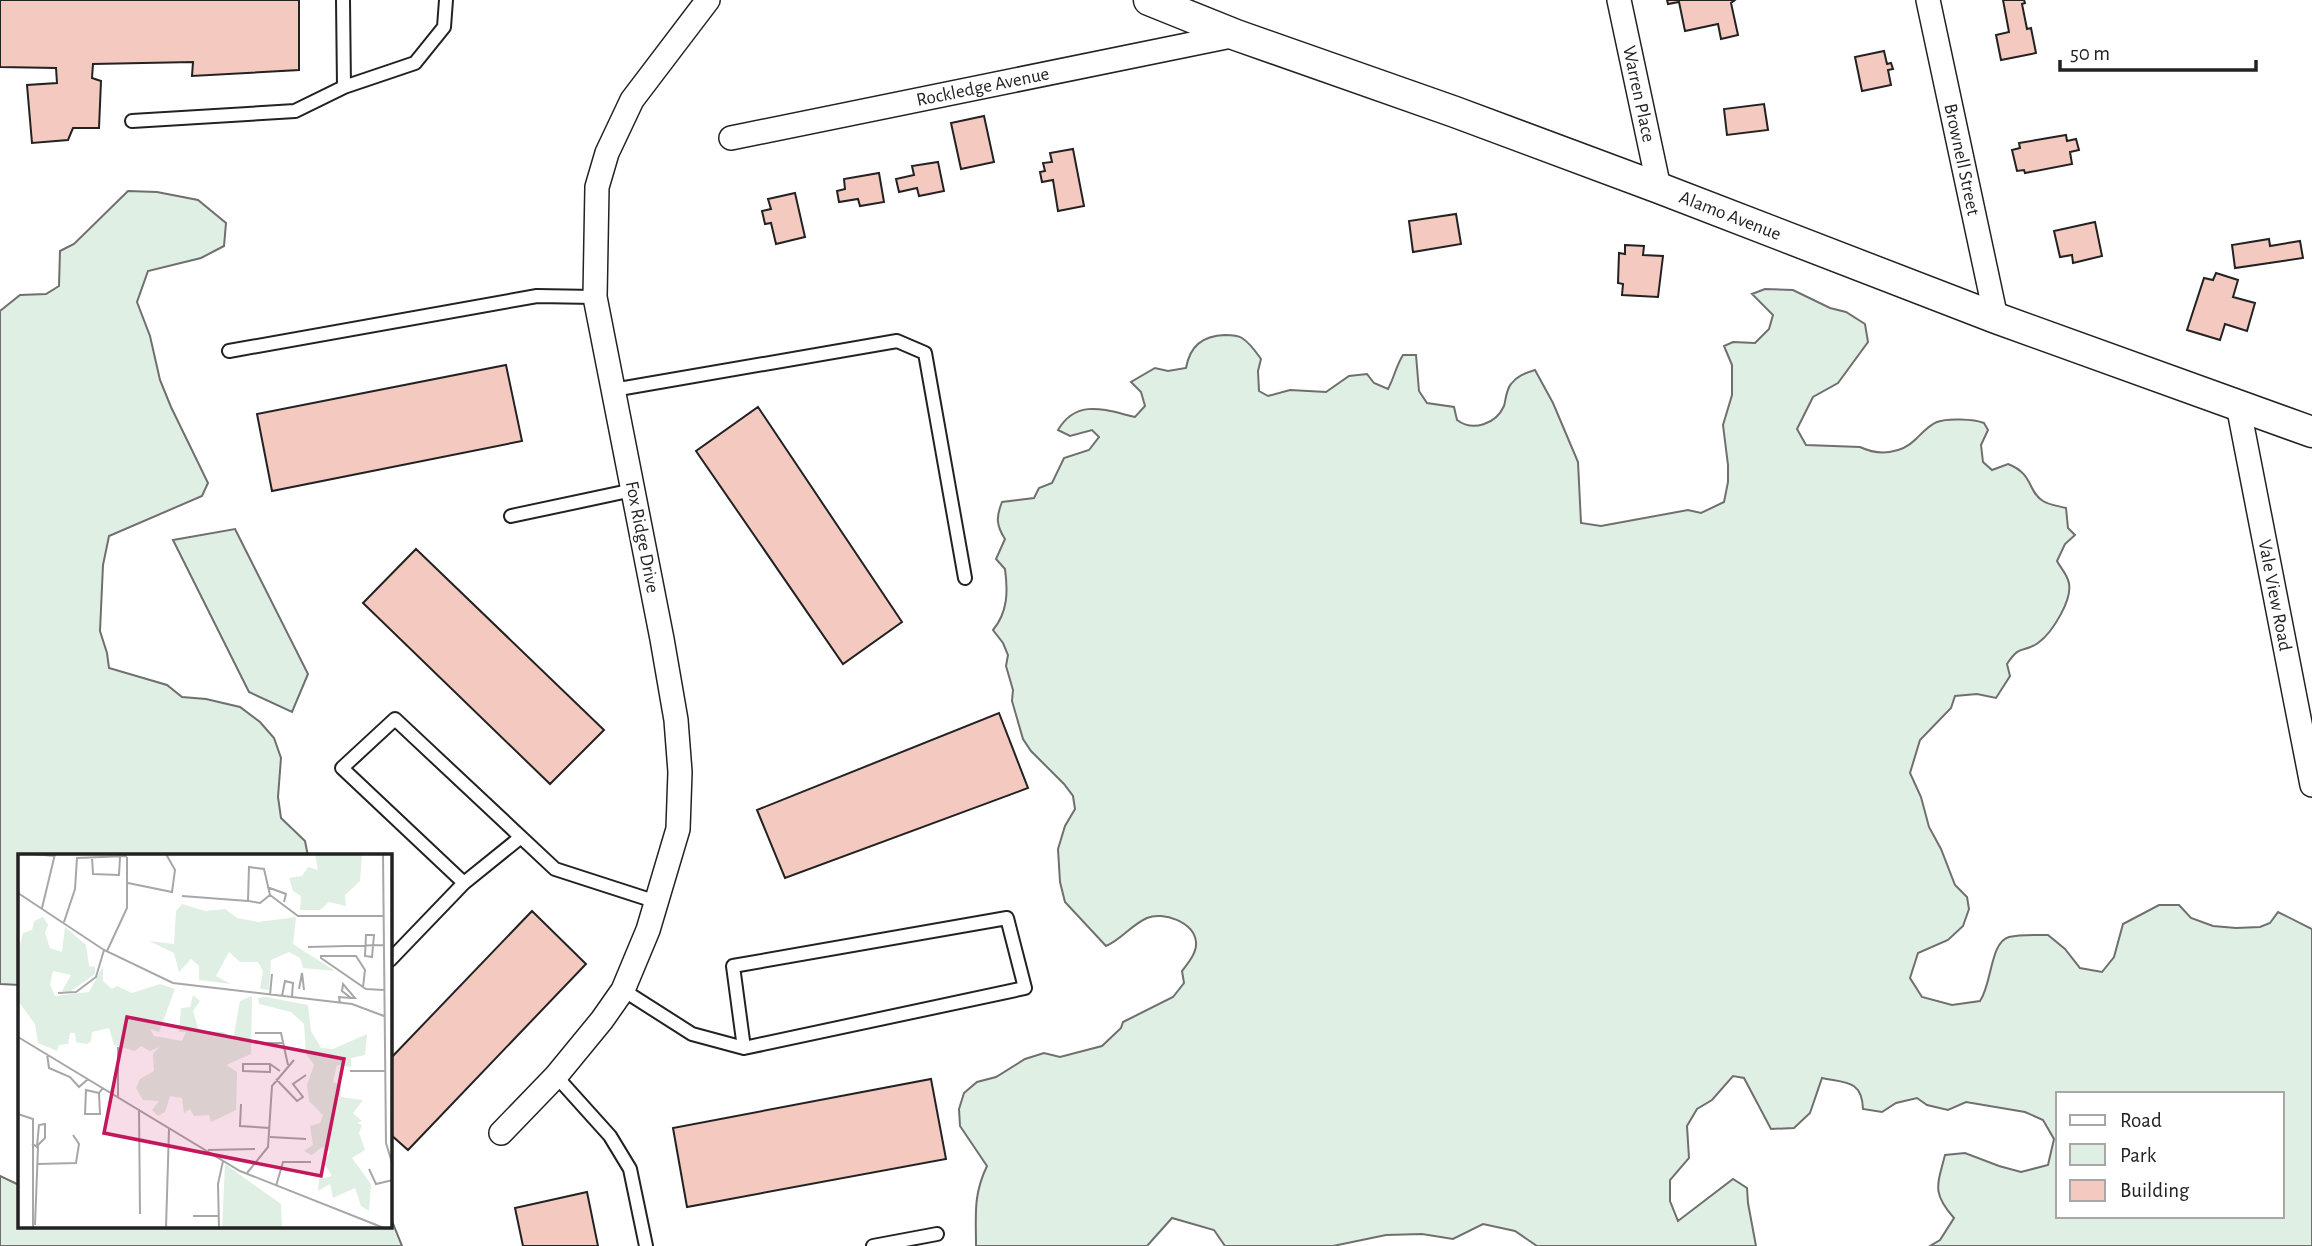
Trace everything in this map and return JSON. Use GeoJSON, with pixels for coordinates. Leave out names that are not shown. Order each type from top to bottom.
{"type":"FeatureCollection","features":[{"type":"Feature","properties":{"kind":"street","name":"Fox Ridge Drive"},"geometry":{"type":"LineString","coordinates":[[501,1133],[556,1076],[623,990],[657,902],[678,829],[680,772],[676,720],[595,298],[597,187],[607,153],[632,100],[708,0]]}},
{"type":"Feature","properties":{"kind":"street","name":"Alamo Avenue"},"geometry":{"type":"LineString","coordinates":[[1149,0],[1658,188],[1996,318],[2312,432]]}},
{"type":"Feature","properties":{"kind":"street","name":"Warren Place"},"geometry":{"type":"LineString","coordinates":[[1619,0],[1658,188]]}},
{"type":"Feature","properties":{"kind":"street","name":"Brownell Street"},"geometry":{"type":"LineString","coordinates":[[1928,0],[1996,318]]}},
{"type":"Feature","properties":{"kind":"street","name":"Rockledge Avenue"},"geometry":{"type":"LineString","coordinates":[[731,138],[1236,34]]}},
{"type":"Feature","properties":{"kind":"street","name":"Vale View Road"},"geometry":{"type":"LineString","coordinates":[[2238,405],[2312,785]]}},
{"type":"Feature","properties":{"kind":"lane"},"geometry":{"type":"LineString","coordinates":[[343,0],[344,86]]}},
{"type":"Feature","properties":{"kind":"lane"},"geometry":{"type":"LineString","coordinates":[[132,121],[295,111],[344,86],[415,63],[444,27],[446,0]]}},
{"type":"Feature","properties":{"kind":"lane"},"geometry":{"type":"LineString","coordinates":[[229,351],[537,296],[595,298]]}},
{"type":"Feature","properties":{"kind":"lane"},"geometry":{"type":"LineString","coordinates":[[613,390],[897,341],[925,353],[965,578]]}},
{"type":"Feature","properties":{"kind":"lane"},"geometry":{"type":"LineString","coordinates":[[511,516],[633,490]]}},
{"type":"Feature","properties":{"kind":"lane"},"geometry":{"type":"LineString","coordinates":[[464,883],[342,768],[395,719],[555,869],[657,902]]}},
{"type":"Feature","properties":{"kind":"lane"},"geometry":{"type":"LineString","coordinates":[[392,958],[464,883],[521,837]]}},
{"type":"Feature","properties":{"kind":"lane"},"geometry":{"type":"LineString","coordinates":[[623,990],[692,1034],[744,1048],[1025,988],[1007,918],[733,966],[744,1048]]}},
{"type":"Feature","properties":{"kind":"lane"},"geometry":{"type":"LineString","coordinates":[[556,1076],[610,1136],[630,1169],[646,1246]]}},
{"type":"Feature","properties":{"kind":"lane"},"geometry":{"type":"LineString","coordinates":[[873,1246],[937,1234]]}},
{"type":"Feature","properties":{"kind":"green space"},"geometry":{"type":"Polygon","coordinates":[[[128,191],[157,192],[198,200],[226,223],[224,246],[201,258],[148,271],[137,302],[150,336],[160,380],[208,483],[202,496],[109,536],[103,565],[100,631],[109,668],[167,685],[182,697],[206,699],[240,707],[260,722],[274,738],[281,758],[278,797],[281,818],[305,841],[308,854],[18,854],[18,985],[0,984],[0,311],[20,295],[46,294],[59,286],[60,251],[74,244],[128,191]]]}},
{"type":"Feature","properties":{"kind":"green space"},"geometry":{"type":"Polygon","coordinates":[[[1765,289],[1793,290],[1830,308],[1846,312],[1865,324],[1868,342],[1838,383],[1813,397],[1797,429],[1806,445],[1860,447],[1875,452],[1890,452],[1904,448],[1937,422],[1961,420],[1984,423],[1988,430],[1981,445],[1983,462],[1992,470],[2008,464],[2016,468],[2043,501],[2066,508],[2068,528],[2075,535],[2065,544],[2057,561],[2067,577],[2069,587],[2065,605],[2050,631],[2038,643],[2019,651],[2007,664],[2010,676],[1996,698],[1977,694],[1955,696],[1951,708],[1920,740],[1910,773],[1921,797],[1929,827],[1955,885],[1967,897],[1969,909],[1963,926],[1948,940],[1918,953],[1910,978],[1922,997],[1952,1005],[1980,1001],[1998,947],[2003,940],[2018,935],[2048,935],[2065,949],[2080,968],[2102,972],[2114,957],[2123,924],[2159,905],[2179,905],[2191,918],[2213,926],[2260,927],[2270,923],[2278,912],[2312,929],[2312,1246],[1930,1246],[1940,1240],[1954,1218],[1942,1202],[1938,1189],[1945,1155],[1965,1153],[2021,1172],[2048,1165],[2054,1139],[2043,1120],[2025,1112],[1966,1102],[1948,1110],[1927,1105],[1917,1098],[1896,1103],[1882,1112],[1863,1109],[1860,1093],[1851,1084],[1822,1078],[1810,1113],[1794,1128],[1771,1129],[1744,1078],[1733,1076],[1712,1100],[1697,1109],[1687,1126],[1689,1158],[1670,1180],[1670,1201],[1678,1221],[1733,1179],[1747,1188],[1756,1246],[1537,1246],[1515,1231],[1483,1224],[1453,1239],[1422,1234],[1386,1235],[1333,1246],[1225,1246],[1214,1230],[1172,1218],[1147,1246],[976,1246],[977,1196],[987,1166],[960,1126],[959,1109],[964,1093],[977,1082],[996,1077],[1025,1059],[1044,1053],[1060,1057],[1102,1046],[1121,1028],[1123,1022],[1173,997],[1184,983],[1182,971],[1192,958],[1196,946],[1194,935],[1184,924],[1169,917],[1154,916],[1141,921],[1106,946],[1065,902],[1060,882],[1058,849],[1065,826],[1075,809],[1073,796],[1023,739],[1012,701],[1013,690],[1006,666],[1008,655],[993,630],[1002,616],[1006,593],[1005,569],[996,559],[1005,539],[998,521],[1002,502],[1034,498],[1039,488],[1052,483],[1064,458],[1089,450],[1099,437],[1092,430],[1070,436],[1058,430],[1066,420],[1074,413],[1092,409],[1135,417],[1145,406],[1141,392],[1131,382],[1155,368],[1168,371],[1186,368],[1194,348],[1204,340],[1217,336],[1238,336],[1253,348],[1261,359],[1258,371],[1259,391],[1268,396],[1290,390],[1326,392],[1349,376],[1367,374],[1374,383],[1388,389],[1403,355],[1416,355],[1419,391],[1427,403],[1454,407],[1457,420],[1463,424],[1477,426],[1496,417],[1516,379],[1535,370],[1553,403],[1578,462],[1581,523],[1601,526],[1688,510],[1701,513],[1724,502],[1728,482],[1723,425],[1732,395],[1732,365],[1724,346],[1733,342],[1755,343],[1769,329],[1773,315],[1752,294],[1765,289]]]}},
{"type":"Feature","properties":{"kind":"green space"},"geometry":{"type":"Polygon","coordinates":[[[235,529],[308,674],[292,712],[249,692],[173,540],[235,529]]]}},
{"type":"Feature","properties":{"kind":"green space"},"geometry":{"type":"Polygon","coordinates":[[[0,1176],[18,1185],[18,1228],[392,1228],[392,1221],[402,1246],[0,1246],[0,1176]]]}},
{"type":"Feature","properties":{"kind":"building"},"geometry":{"type":"Polygon","coordinates":[[[0,0],[299,0],[299,70],[192,76],[193,62],[93,64],[92,78],[101,81],[99,128],[73,128],[68,140],[32,143],[27,85],[57,83],[56,68],[0,67],[0,0]]]}},
{"type":"Feature","properties":{"kind":"building"},"geometry":{"type":"Polygon","coordinates":[[[1667,0],[1735,0],[1731,3],[1738,35],[1721,39],[1718,24],[1685,31],[1679,2],[1668,4],[1667,0]]]}},
{"type":"Feature","properties":{"kind":"building"},"geometry":{"type":"Polygon","coordinates":[[[2003,0],[2024,0],[2025,3],[2022,4],[2027,29],[2031,28],[2036,53],[2001,60],[1996,35],[2009,32],[2003,0]]]}},
{"type":"Feature","properties":{"kind":"building"},"geometry":{"type":"Polygon","coordinates":[[[1884,51],[1887,64],[1891,63],[1893,69],[1888,70],[1891,85],[1862,91],[1855,57],[1884,51]]]}},
{"type":"Feature","properties":{"kind":"building"},"geometry":{"type":"Polygon","coordinates":[[[1764,104],[1768,130],[1727,135],[1724,109],[1764,104]]]}},
{"type":"Feature","properties":{"kind":"building"},"geometry":{"type":"Polygon","coordinates":[[[984,116],[994,162],[961,169],[951,123],[984,116]]]}},
{"type":"Feature","properties":{"kind":"building"},"geometry":{"type":"Polygon","coordinates":[[[2066,135],[2067,141],[2076,139],[2079,150],[2070,152],[2072,164],[2025,173],[2024,170],[2017,171],[2012,150],[2020,148],[2019,143],[2066,135]]]}},
{"type":"Feature","properties":{"kind":"building"},"geometry":{"type":"Polygon","coordinates":[[[1073,149],[1084,206],[1058,211],[1053,180],[1042,182],[1040,172],[1045,171],[1043,163],[1052,162],[1050,153],[1073,149]]]}},
{"type":"Feature","properties":{"kind":"building"},"geometry":{"type":"Polygon","coordinates":[[[938,162],[944,191],[919,196],[917,188],[899,192],[896,179],[914,175],[912,166],[938,162]]]}},
{"type":"Feature","properties":{"kind":"building"},"geometry":{"type":"Polygon","coordinates":[[[879,173],[884,202],[860,206],[858,199],[839,202],[837,191],[845,189],[844,179],[879,173]]]}},
{"type":"Feature","properties":{"kind":"building"},"geometry":{"type":"Polygon","coordinates":[[[795,193],[805,237],[776,244],[771,223],[765,224],[762,211],[771,209],[768,199],[795,193]]]}},
{"type":"Feature","properties":{"kind":"building"},"geometry":{"type":"Polygon","coordinates":[[[1456,214],[1461,244],[1413,252],[1409,221],[1456,214]]]}},
{"type":"Feature","properties":{"kind":"building"},"geometry":{"type":"Polygon","coordinates":[[[2095,222],[2102,256],[2073,263],[2072,255],[2060,257],[2054,231],[2095,222]]]}},
{"type":"Feature","properties":{"kind":"building"},"geometry":{"type":"Polygon","coordinates":[[[2269,239],[2270,246],[2300,241],[2303,258],[2235,268],[2232,245],[2269,239]]]}},
{"type":"Feature","properties":{"kind":"building"},"geometry":{"type":"Polygon","coordinates":[[[1625,245],[1644,246],[1643,255],[1663,256],[1658,297],[1622,295],[1623,284],[1618,283],[1619,253],[1625,254],[1625,245]]]}},
{"type":"Feature","properties":{"kind":"building"},"geometry":{"type":"Polygon","coordinates":[[[2216,273],[2238,280],[2233,297],[2255,303],[2247,331],[2225,324],[2220,340],[2187,330],[2204,278],[2213,280],[2216,273]]]}},
{"type":"Feature","properties":{"kind":"building"},"geometry":{"type":"Polygon","coordinates":[[[506,365],[522,441],[272,491],[257,414],[506,365]]]}},
{"type":"Feature","properties":{"kind":"building"},"geometry":{"type":"Polygon","coordinates":[[[758,407],[902,622],[843,664],[696,451],[758,407]]]}},
{"type":"Feature","properties":{"kind":"building"},"geometry":{"type":"Polygon","coordinates":[[[416,549],[604,730],[550,784],[363,603],[416,549]]]}},
{"type":"Feature","properties":{"kind":"building"},"geometry":{"type":"Polygon","coordinates":[[[999,713],[1028,788],[785,878],[757,810],[999,713]]]}},
{"type":"Feature","properties":{"kind":"building"},"geometry":{"type":"Polygon","coordinates":[[[532,911],[586,964],[408,1150],[392,1136],[392,1057],[532,911]]]}},
{"type":"Feature","properties":{"kind":"building"},"geometry":{"type":"Polygon","coordinates":[[[931,1079],[946,1159],[687,1207],[673,1128],[931,1079]]]}},
{"type":"Feature","properties":{"kind":"building"},"geometry":{"type":"Polygon","coordinates":[[[587,1192],[598,1246],[523,1246],[515,1208],[587,1192]]]}}]}
